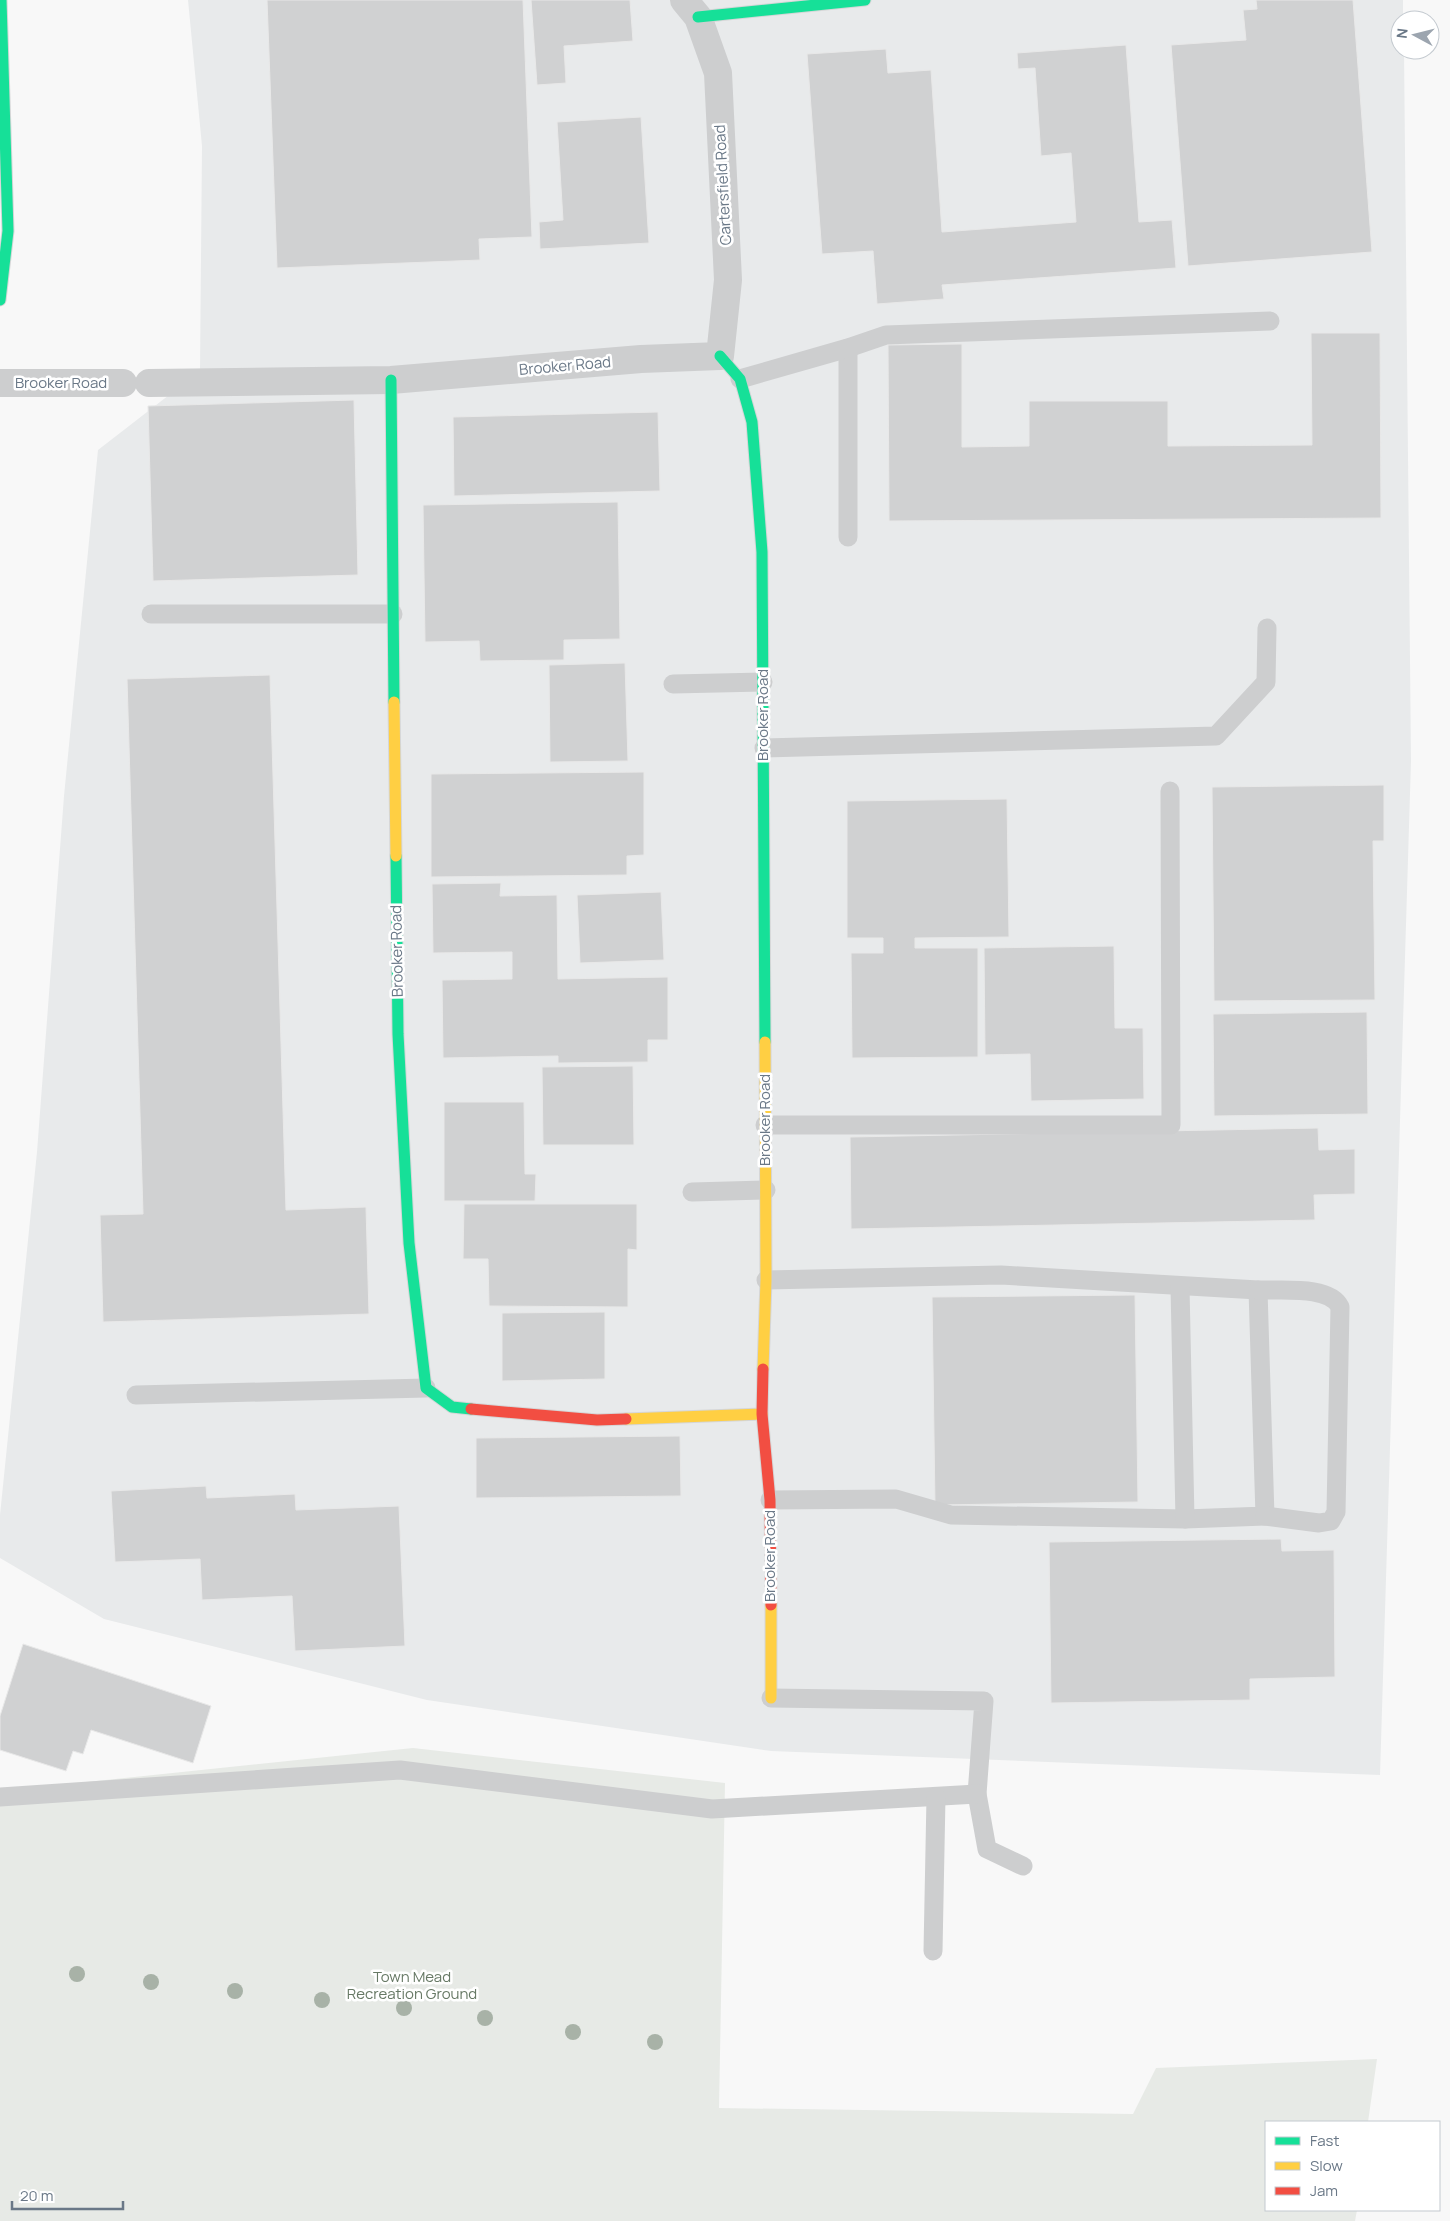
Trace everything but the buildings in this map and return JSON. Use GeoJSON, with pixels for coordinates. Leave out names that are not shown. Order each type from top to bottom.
{"type":"FeatureCollection","features":[{"type":"Feature","properties":{"kind":"street"},"geometry":{"type":"LineString","coordinates":[[0,300],[8,231],[1,0]]}},
{"type":"Feature","properties":{"kind":"street","name":"Cartersfield Road"},"geometry":{"type":"LineString","coordinates":[[720,356],[728,280],[718,73],[691,9],[866,0]]}},
{"type":"Feature","properties":{"kind":"street","name":"Brooker Road"},"geometry":{"type":"LineString","coordinates":[[0,382],[136,383],[391,380],[641,360],[720,356],[740,379],[752,422],[762,552],[766,1190],[766,1280],[762,1414],[770,1500],[771,1698]]}},
{"type":"Feature","properties":{"kind":"street","name":"Brooker Road"},"geometry":{"type":"LineString","coordinates":[[391,380],[398,1034],[409,1243],[426,1388]]}},
{"type":"Feature","properties":{"kind":"street"},"geometry":{"type":"LineString","coordinates":[[426,1388],[452,1407],[597,1420],[762,1414]]}},
{"type":"Feature","properties":{"kind":"lane"},"geometry":{"type":"LineString","coordinates":[[740,379],[886,335],[1270,321]]}},
{"type":"Feature","properties":{"kind":"lane"},"geometry":{"type":"LineString","coordinates":[[848,348],[848,537]]}},
{"type":"Feature","properties":{"kind":"lane"},"geometry":{"type":"LineString","coordinates":[[151,614],[393,614]]}},
{"type":"Feature","properties":{"kind":"lane"},"geometry":{"type":"LineString","coordinates":[[764,748],[1216,736],[1266,682],[1267,628]]}},
{"type":"Feature","properties":{"kind":"lane"},"geometry":{"type":"LineString","coordinates":[[673,684],[763,682]]}},
{"type":"Feature","properties":{"kind":"lane"},"geometry":{"type":"LineString","coordinates":[[765,1125],[1171,1125],[1170,791]]}},
{"type":"Feature","properties":{"kind":"lane"},"geometry":{"type":"LineString","coordinates":[[692,1192],[766,1190]]}},
{"type":"Feature","properties":{"kind":"lane"},"geometry":{"type":"LineString","coordinates":[[766,1280],[1002,1275],[1180,1287],[1324,1293],[1336,1299],[1340,1308],[1336,1512],[1331,1520],[1319,1523],[1264,1516],[1185,1519],[951,1515],[896,1499],[770,1500]]}},
{"type":"Feature","properties":{"kind":"lane"},"geometry":{"type":"LineString","coordinates":[[1180,1287],[1185,1519]]}},
{"type":"Feature","properties":{"kind":"lane"},"geometry":{"type":"LineString","coordinates":[[1258,1290],[1264,1516]]}},
{"type":"Feature","properties":{"kind":"lane"},"geometry":{"type":"LineString","coordinates":[[136,1395],[426,1388]]}},
{"type":"Feature","properties":{"kind":"lane"},"geometry":{"type":"LineString","coordinates":[[771,1698],[984,1701],[976,1794],[987,1849],[1023,1866]]}},
{"type":"Feature","properties":{"kind":"lane"},"geometry":{"type":"LineString","coordinates":[[0,1797],[400,1770],[712,1809],[976,1794]]}},
{"type":"Feature","properties":{"kind":"lane"},"geometry":{"type":"LineString","coordinates":[[934,1951],[936,1797]]}},
{"type":"Feature","properties":{"kind":"shaded area"},"geometry":{"type":"Polygon","coordinates":[[[188,0],[1403,0],[1403,10],[1390,10],[1390,60],[1404,60],[1411,761],[1380,1775],[771,1751],[427,1700],[104,1619],[0,1558],[0,1515],[37,1152],[64,796],[98,450],[200,371],[202,146],[188,0]]]}},
{"type":"Feature","properties":{"kind":"green space","name":"Town Mead Recreation Ground"},"geometry":{"type":"Polygon","coordinates":[[[413,1748],[725,1783],[719,2108],[1133,2114],[1156,2068],[1377,2059],[1368,2121],[1265,2121],[1265,2211],[1357,2211],[1355,2221],[0,2221],[0,1791],[413,1748]]]}},
{"type":"Feature","properties":{"kind":"traffic: fast"},"geometry":{"type":"LineString","coordinates":[[0,300],[8,231],[1,0]]}},
{"type":"Feature","properties":{"kind":"traffic: fast"},"geometry":{"type":"LineString","coordinates":[[698,17],[865,0]]}},
{"type":"Feature","properties":{"kind":"traffic: fast"},"geometry":{"type":"LineString","coordinates":[[720,356],[740,379],[752,422],[762,552],[765,1042]]}},
{"type":"Feature","properties":{"kind":"traffic: fast"},"geometry":{"type":"LineString","coordinates":[[391,380],[394,702]]}},
{"type":"Feature","properties":{"kind":"traffic: fast"},"geometry":{"type":"LineString","coordinates":[[396,856],[398,1034],[409,1243],[426,1388],[452,1407],[471,1409]]}},
{"type":"Feature","properties":{"kind":"traffic: slow"},"geometry":{"type":"LineString","coordinates":[[394,702],[396,856]]}},
{"type":"Feature","properties":{"kind":"traffic: slow"},"geometry":{"type":"LineString","coordinates":[[763,1369],[766,1280],[765,1042]]}},
{"type":"Feature","properties":{"kind":"traffic: slow"},"geometry":{"type":"LineString","coordinates":[[626,1419],[762,1414]]}},
{"type":"Feature","properties":{"kind":"traffic: slow"},"geometry":{"type":"LineString","coordinates":[[771,1605],[771,1698]]}},
{"type":"Feature","properties":{"kind":"traffic: jam"},"geometry":{"type":"LineString","coordinates":[[763,1369],[762,1414],[770,1500],[771,1605]]}},
{"type":"Feature","properties":{"kind":"traffic: jam"},"geometry":{"type":"LineString","coordinates":[[471,1409],[597,1420],[626,1419]]}}]}
